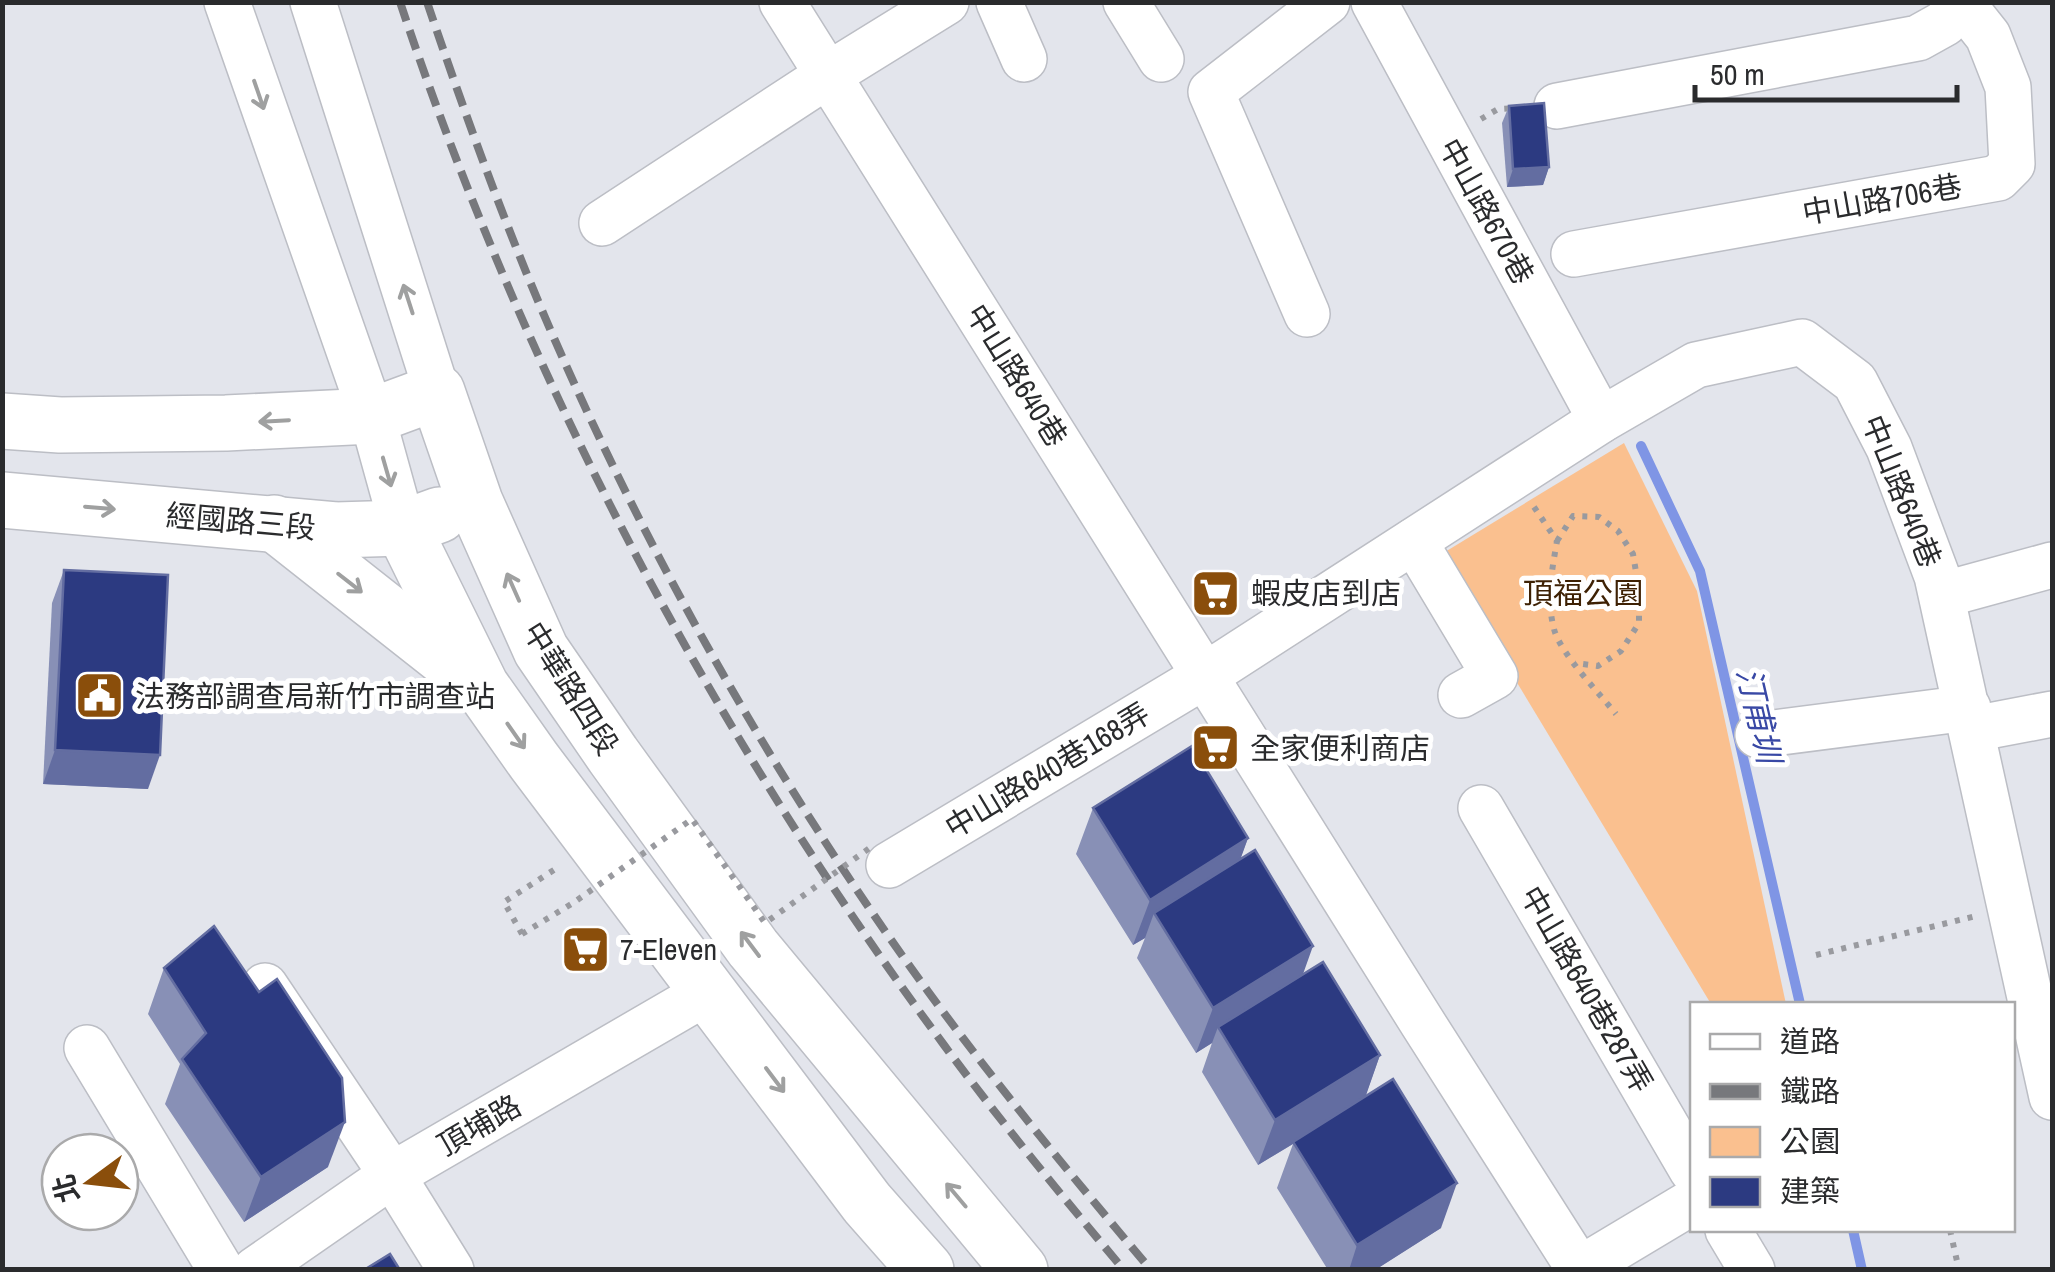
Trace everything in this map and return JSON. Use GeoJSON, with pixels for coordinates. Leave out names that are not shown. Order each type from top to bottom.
{"type":"FeatureCollection","features":[{"type":"Feature","properties":{"kind":"main road"},"geometry":{"type":"LineString","coordinates":[[2,420],[60,425],[372,416],[437,392]]}},
{"type":"Feature","properties":{"kind":"main road","name":"中華路四段"},"geometry":{"type":"LineString","coordinates":[[437,392],[475,502],[542,650],[612,756],[753,948],[1020,1270]]}},
{"type":"Feature","properties":{"kind":"main road","name":"經國路三段"},"geometry":{"type":"LineString","coordinates":[[2,500],[336,530],[404,528],[475,502]]}},
{"type":"Feature","properties":{"kind":"main road"},"geometry":{"type":"LineString","coordinates":[[274,522],[481,686]]}},
{"type":"Feature","properties":{"kind":"main road"},"geometry":{"type":"LineString","coordinates":[[404,528],[481,686],[534,762],[611,893],[709,991],[868,1203],[926,1270]]}},
{"type":"Feature","properties":{"kind":"street"},"geometry":{"type":"LineString","coordinates":[[227,2],[372,416],[404,528]]}},
{"type":"Feature","properties":{"kind":"street","name":"中華路四段"},"geometry":{"type":"LineString","coordinates":[[313,2],[437,392]]}},
{"type":"Feature","properties":{"kind":"street","name":"中山路640巷"},"geometry":{"type":"LineString","coordinates":[[782,2],[1580,1269]]}},
{"type":"Feature","properties":{"kind":"street"},"geometry":{"type":"LineString","coordinates":[[602,223],[946,2]]}},
{"type":"Feature","properties":{"kind":"street"},"geometry":{"type":"LineString","coordinates":[[999,2],[1024,60]]}},
{"type":"Feature","properties":{"kind":"street"},"geometry":{"type":"LineString","coordinates":[[1126,2],[1161,58]]}},
{"type":"Feature","properties":{"kind":"street"},"geometry":{"type":"LineString","coordinates":[[1307,314],[1211,92],[1327,2]]}},
{"type":"Feature","properties":{"kind":"street","name":"中山路670巷"},"geometry":{"type":"LineString","coordinates":[[1374,2],[1601,420]]}},
{"type":"Feature","properties":{"kind":"street","name":"中山路706巷"},"geometry":{"type":"LineString","coordinates":[[1557,106],[1918,38],[1945,24],[1960,2],[1988,36],[2008,87],[2012,164],[1998,178],[1574,254]]}},
{"type":"Feature","properties":{"kind":"street","name":"中山路640巷"},"geometry":{"type":"LineString","coordinates":[[1206,675],[1601,420],[1696,365],[1802,342],[1855,382],[1888,448],[1938,576],[2052,1097]]}},
{"type":"Feature","properties":{"kind":"street"},"geometry":{"type":"LineString","coordinates":[[1414,540],[1495,676],[1461,695]]}},
{"type":"Feature","properties":{"kind":"street"},"geometry":{"type":"LineString","coordinates":[[1942,595],[2052,565]]}},
{"type":"Feature","properties":{"kind":"street","name":"中山路640巷168弄"},"geometry":{"type":"LineString","coordinates":[[880,856],[1206,675]]}},
{"type":"Feature","properties":{"kind":"street"},"geometry":{"type":"LineString","coordinates":[[1758,735],[2052,714]]}},
{"type":"Feature","properties":{"kind":"street","name":"中山路640巷287弄"},"geometry":{"type":"LineString","coordinates":[[1481,808],[1690,1167]]}},
{"type":"Feature","properties":{"kind":"street"},"geometry":{"type":"LineString","coordinates":[[265,986],[451,1270]]}},
{"type":"Feature","properties":{"kind":"street","name":"頂埔路"},"geometry":{"type":"LineString","coordinates":[[255,1270],[392,1175],[709,991]]}},
{"type":"Feature","properties":{"kind":"street"},"geometry":{"type":"LineString","coordinates":[[87,1048],[222,1270]]}},
{"type":"Feature","properties":{"kind":"street"},"geometry":{"type":"LineString","coordinates":[[1580,1269],[1690,1203]]}},
{"type":"Feature","properties":{"kind":"street"},"geometry":{"type":"LineString","coordinates":[[1729,1232],[1752,1270]]}},
{"type":"Feature","properties":{"kind":"path"},"geometry":{"type":"LineString","coordinates":[[1448,138],[1498,109],[1557,106]]}},
{"type":"Feature","properties":{"kind":"path"},"geometry":{"type":"LineString","coordinates":[[1514,476],[1556,540]]}},
{"type":"Feature","properties":{"kind":"path"},"geometry":{"type":"LineString","coordinates":[[1574,663],[1598,666],[1621,651],[1638,623],[1639,590],[1633,554],[1618,531],[1598,516],[1573,516],[1556,540],[1549,586],[1554,632],[1574,663],[1616,714]]}},
{"type":"Feature","properties":{"kind":"path"},"geometry":{"type":"LineString","coordinates":[[566,863],[504,902],[522,934],[692,819],[765,923],[880,856]]}},
{"type":"Feature","properties":{"kind":"path"},"geometry":{"type":"LineString","coordinates":[[1816,955],[2011,908]]}},
{"type":"Feature","properties":{"kind":"path"},"geometry":{"type":"LineString","coordinates":[[1950,1232],[1959,1270]]}},
{"type":"Feature","properties":{"kind":"green space","name":"頂福公園"},"geometry":{"type":"Polygon","coordinates":[[[1624,443],[1697,591],[1786,1002],[1710,1002],[1440,555],[1624,443]]]}},
{"type":"Feature","properties":{"kind":"building"},"geometry":{"type":"Polygon","coordinates":[[[1544,103],[1549,167],[1513,169],[1509,106],[1544,103]]]}},
{"type":"Feature","properties":{"kind":"building","name":"法務部調查局新竹市調查站"},"geometry":{"type":"Polygon","coordinates":[[[64,570],[168,575],[160,755],[55,750],[64,570]]]}},
{"type":"Feature","properties":{"kind":"building"},"geometry":{"type":"Polygon","coordinates":[[[1192,746],[1248,838],[1150,900],[1093,808],[1192,746]]]}},
{"type":"Feature","properties":{"kind":"building"},"geometry":{"type":"Polygon","coordinates":[[[1255,850],[1313,946],[1213,1008],[1154,913],[1255,850]]]}},
{"type":"Feature","properties":{"kind":"building"},"geometry":{"type":"Polygon","coordinates":[[[214,926],[259,992],[277,979],[342,1078],[345,1122],[261,1177],[182,1059],[206,1033],[164,968],[214,926]]]}},
{"type":"Feature","properties":{"kind":"building"},"geometry":{"type":"Polygon","coordinates":[[[1323,962],[1380,1055],[1275,1120],[1218,1027],[1323,962]]]}},
{"type":"Feature","properties":{"kind":"building"},"geometry":{"type":"Polygon","coordinates":[[[1393,1079],[1457,1183],[1357,1245],[1293,1142],[1393,1079]]]}},
{"type":"Feature","properties":{"kind":"building"},"geometry":{"type":"Polygon","coordinates":[[[390,1254],[400,1270],[364,1270],[390,1254]]]}},
{"type":"Feature","properties":{"kind":"waterway","name":"汀甫圳"},"geometry":{"type":"LineString","coordinates":[[1641,446],[1700,571],[1800,1002]]}},
{"type":"Feature","properties":{"kind":"waterway","name":"汀甫圳"},"geometry":{"type":"LineString","coordinates":[[1853,1232],[1862,1270]]}},
{"type":"Feature","properties":{"kind":"railway"},"geometry":{"type":"LineString","coordinates":[[400,2],[449,141],[504,278],[565,413],[702,675],[778,802],[944,1045],[1124,1270]]}},
{"type":"Feature","properties":{"kind":"railway"},"geometry":{"type":"LineString","coordinates":[[427,2],[497,199],[544,315],[654,548],[738,700],[828,846],[908,964],[1009,1097],[1151,1270]]}},
{"type":"Feature","properties":{"kind":"place","name":"蝦皮店到店"},"geometry":{"type":"Point","coordinates":[1216,593]}},
{"type":"Feature","properties":{"kind":"place","name":"法務部調查局新竹市調查站"},"geometry":{"type":"Point","coordinates":[100,696]}},
{"type":"Feature","properties":{"kind":"place","name":"全家便利商店"},"geometry":{"type":"Point","coordinates":[1215,748]}},
{"type":"Feature","properties":{"kind":"place","name":"7-Eleven"},"geometry":{"type":"Point","coordinates":[585,949]}}]}
